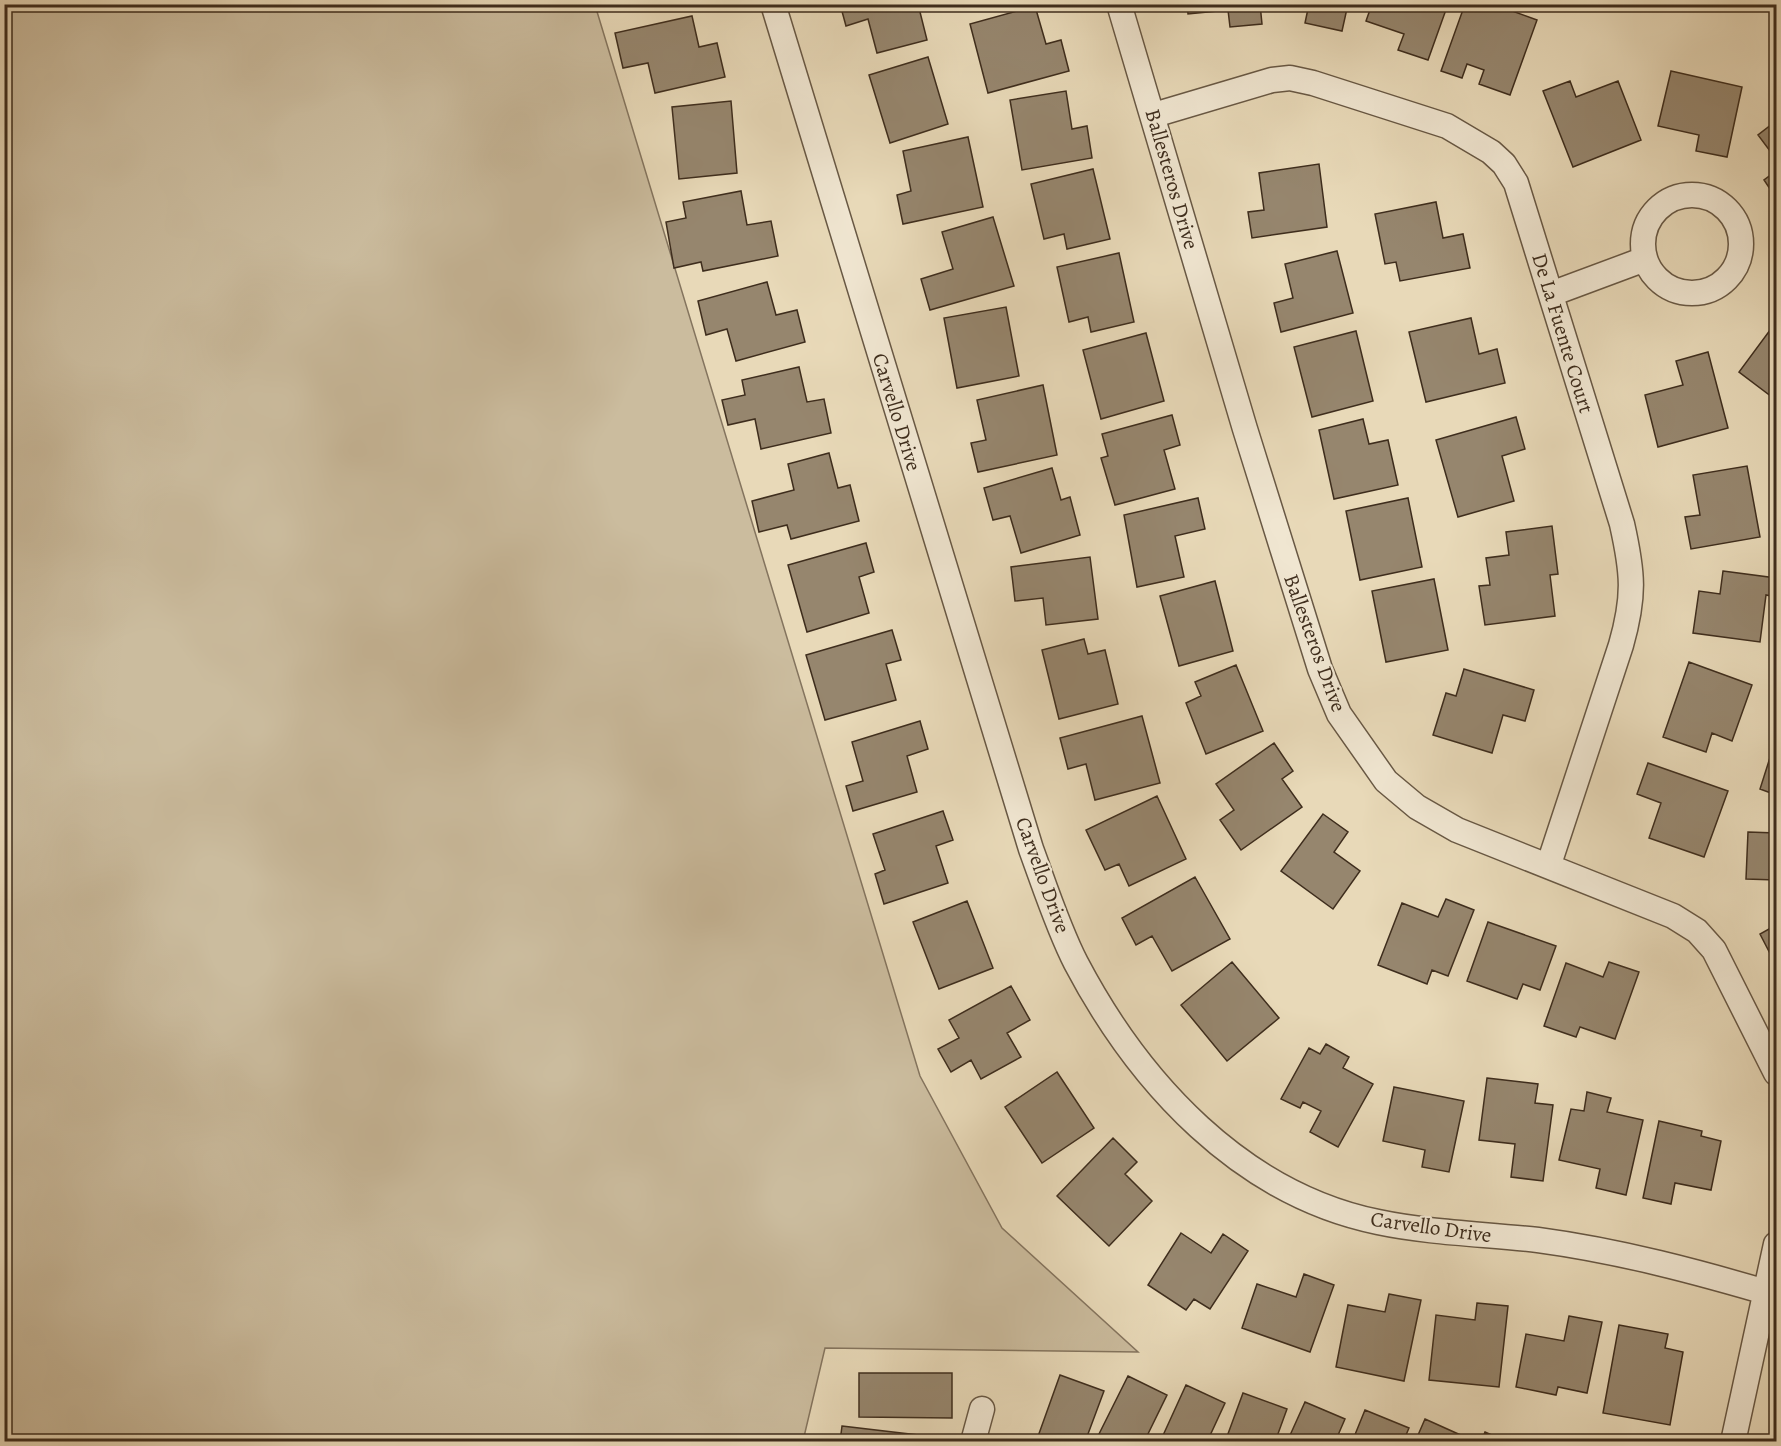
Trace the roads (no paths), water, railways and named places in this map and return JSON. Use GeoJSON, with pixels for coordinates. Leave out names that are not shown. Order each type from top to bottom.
{"type":"FeatureCollection","features":[{"type":"Feature","properties":{"kind":"street","name":"Carvello Drive"},"geometry":{"type":"LineString","coordinates":[[773,4],[1030,849],[1076,962],[1105,1011],[1142,1064],[1189,1118],[1228,1154],[1276,1184],[1325,1207],[1378,1222],[1539,1241],[1660,1262],[1771,1293]]}},
{"type":"Feature","properties":{"kind":"street","name":"Ballesteros Drive"},"geometry":{"type":"LineString","coordinates":[[1119,4],[1154,115],[1245,429],[1320,669],[1339,714],[1386,781],[1417,807],[1457,830],[1549,864],[1673,916],[1697,931],[1714,950],[1776,1073]]}},
{"type":"Feature","properties":{"kind":"street","name":"De La Fuente Court"},"geometry":{"type":"LineString","coordinates":[[1154,115],[1272,80],[1290,78],[1333,89],[1447,126],[1491,152],[1504,164],[1516,183],[1622,524],[1630,559],[1632,587],[1631,611],[1621,645],[1549,864]]}},
{"type":"Feature","properties":{"kind":"street"},"geometry":{"type":"LineString","coordinates":[[1686,195],[1703,195],[1719,202],[1732,214],[1740,229],[1742,244],[1736,267],[1721,285],[1707,291],[1691,294],[1676,291],[1662,284],[1652,273],[1645,259],[1643,242],[1646,225],[1656,210],[1669,200],[1686,195]]}},
{"type":"Feature","properties":{"kind":"street"},"geometry":{"type":"LineString","coordinates":[[1551,294],[1645,259]]}},
{"type":"Feature","properties":{"kind":"street"},"geometry":{"type":"LineString","coordinates":[[1733,1442],[1771,1293],[1776,1244]]}},
{"type":"Feature","properties":{"kind":"street"},"geometry":{"type":"LineString","coordinates":[[973,1442],[982,1409]]}}]}
